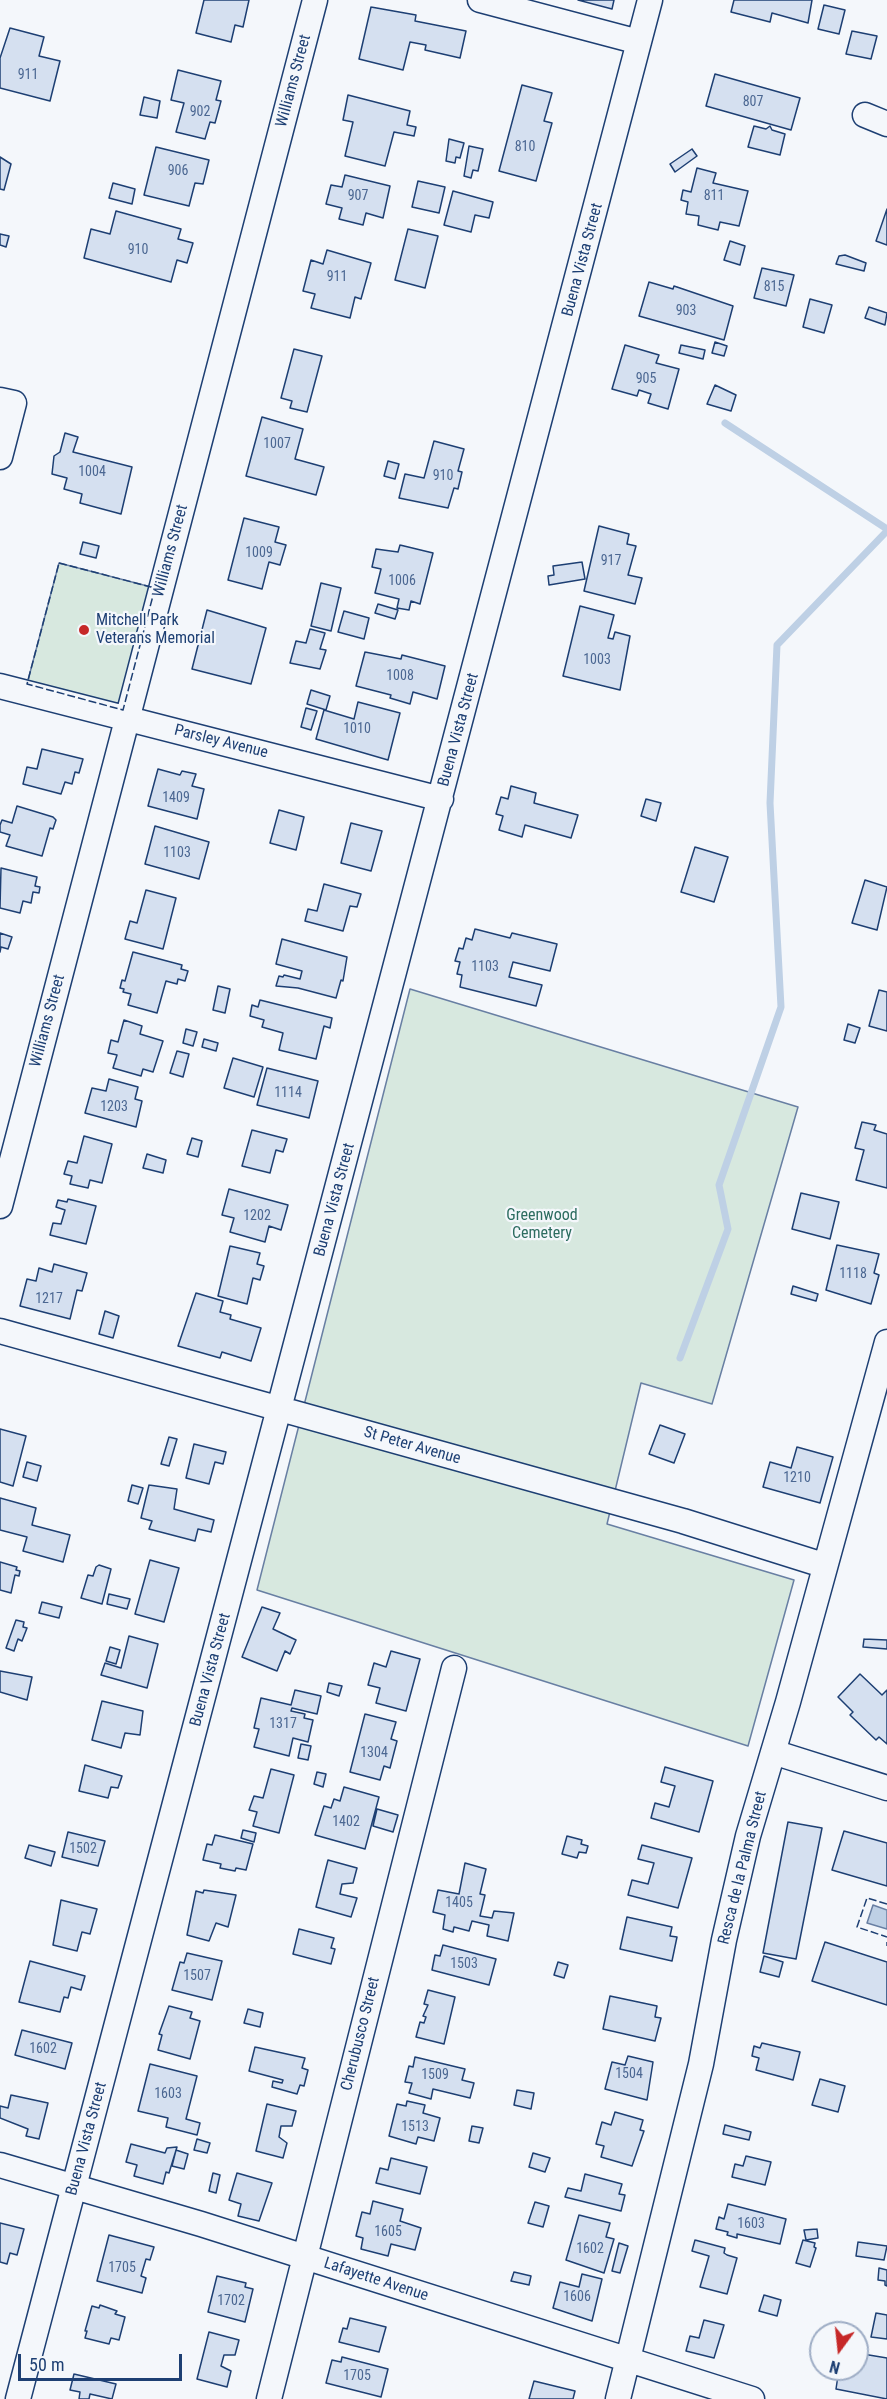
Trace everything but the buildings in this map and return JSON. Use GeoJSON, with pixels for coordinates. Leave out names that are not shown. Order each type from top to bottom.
{"type":"FeatureCollection","features":[{"type":"Feature","properties":{"kind":"street","name":"Williams Street"},"geometry":{"type":"LineString","coordinates":[[0,1206],[315,0]]}},
{"type":"Feature","properties":{"kind":"street"},"geometry":{"type":"LineString","coordinates":[[480,0],[639,42]]}},
{"type":"Feature","properties":{"kind":"street","name":"Buena Vista Street"},"geometry":{"type":"LineString","coordinates":[[18,2399],[650,0]]}},
{"type":"Feature","properties":{"kind":"street"},"geometry":{"type":"LineString","coordinates":[[0,457],[7,402]]}},
{"type":"Feature","properties":{"kind":"street","name":"Parsley Avenue"},"geometry":{"type":"LineString","coordinates":[[0,686],[441,799]]}},
{"type":"Feature","properties":{"kind":"street","name":"St Peter Avenue"},"geometry":{"type":"LineString","coordinates":[[0,1331],[683,1521],[823,1565]]}},
{"type":"Feature","properties":{"kind":"street","name":"Resca de la Palma Street"},"geometry":{"type":"LineString","coordinates":[[618,2399],[701,2064],[724,1940],[748,1836],[887,1342]]}},
{"type":"Feature","properties":{"kind":"street","name":"Cherubusco Street"},"geometry":{"type":"LineString","coordinates":[[269,2399],[454,1668]]}},
{"type":"Feature","properties":{"kind":"street"},"geometry":{"type":"LineString","coordinates":[[773,1752],[887,1788]]}},
{"type":"Feature","properties":{"kind":"street","name":"Lafayette Avenue"},"geometry":{"type":"LineString","coordinates":[[0,2165],[75,2185],[628,2362],[752,2399]]}},
{"type":"Feature","properties":{"kind":"green space"},"geometry":{"type":"Polygon","coordinates":[[[59,563],[155,588],[123,710],[27,684],[59,563]]]}},
{"type":"Feature","properties":{"kind":"green space","name":"Greenwood Cemetery"},"geometry":{"type":"Polygon","coordinates":[[[410,989],[798,1107],[712,1404],[641,1383],[607,1524],[794,1580],[748,1746],[257,1590],[410,989]]]}},
{"type":"Feature","properties":{"kind":"water"},"geometry":{"type":"Polygon","coordinates":[[[873,1905],[887,1910],[887,1929],[867,1923],[873,1905]]]}},
{"type":"Feature","properties":{"kind":"waterway"},"geometry":{"type":"LineString","coordinates":[[725,423],[887,529]]}},
{"type":"Feature","properties":{"kind":"waterway"},"geometry":{"type":"LineString","coordinates":[[680,1358],[728,1229],[719,1185],[781,1007],[770,803],[777,645],[887,531]]}},
{"type":"Feature","properties":{"kind":"fence"},"geometry":{"type":"LineString","coordinates":[[59,563],[155,588],[123,710],[27,684],[59,563]]}},
{"type":"Feature","properties":{"kind":"fence"},"geometry":{"type":"LineString","coordinates":[[887,1904],[867,1898],[857,1927],[887,1937]]}},
{"type":"Feature","properties":{"kind":"place","name":"Mitchell Park Veterans Memorial"},"geometry":{"type":"Point","coordinates":[84,630]}}]}
